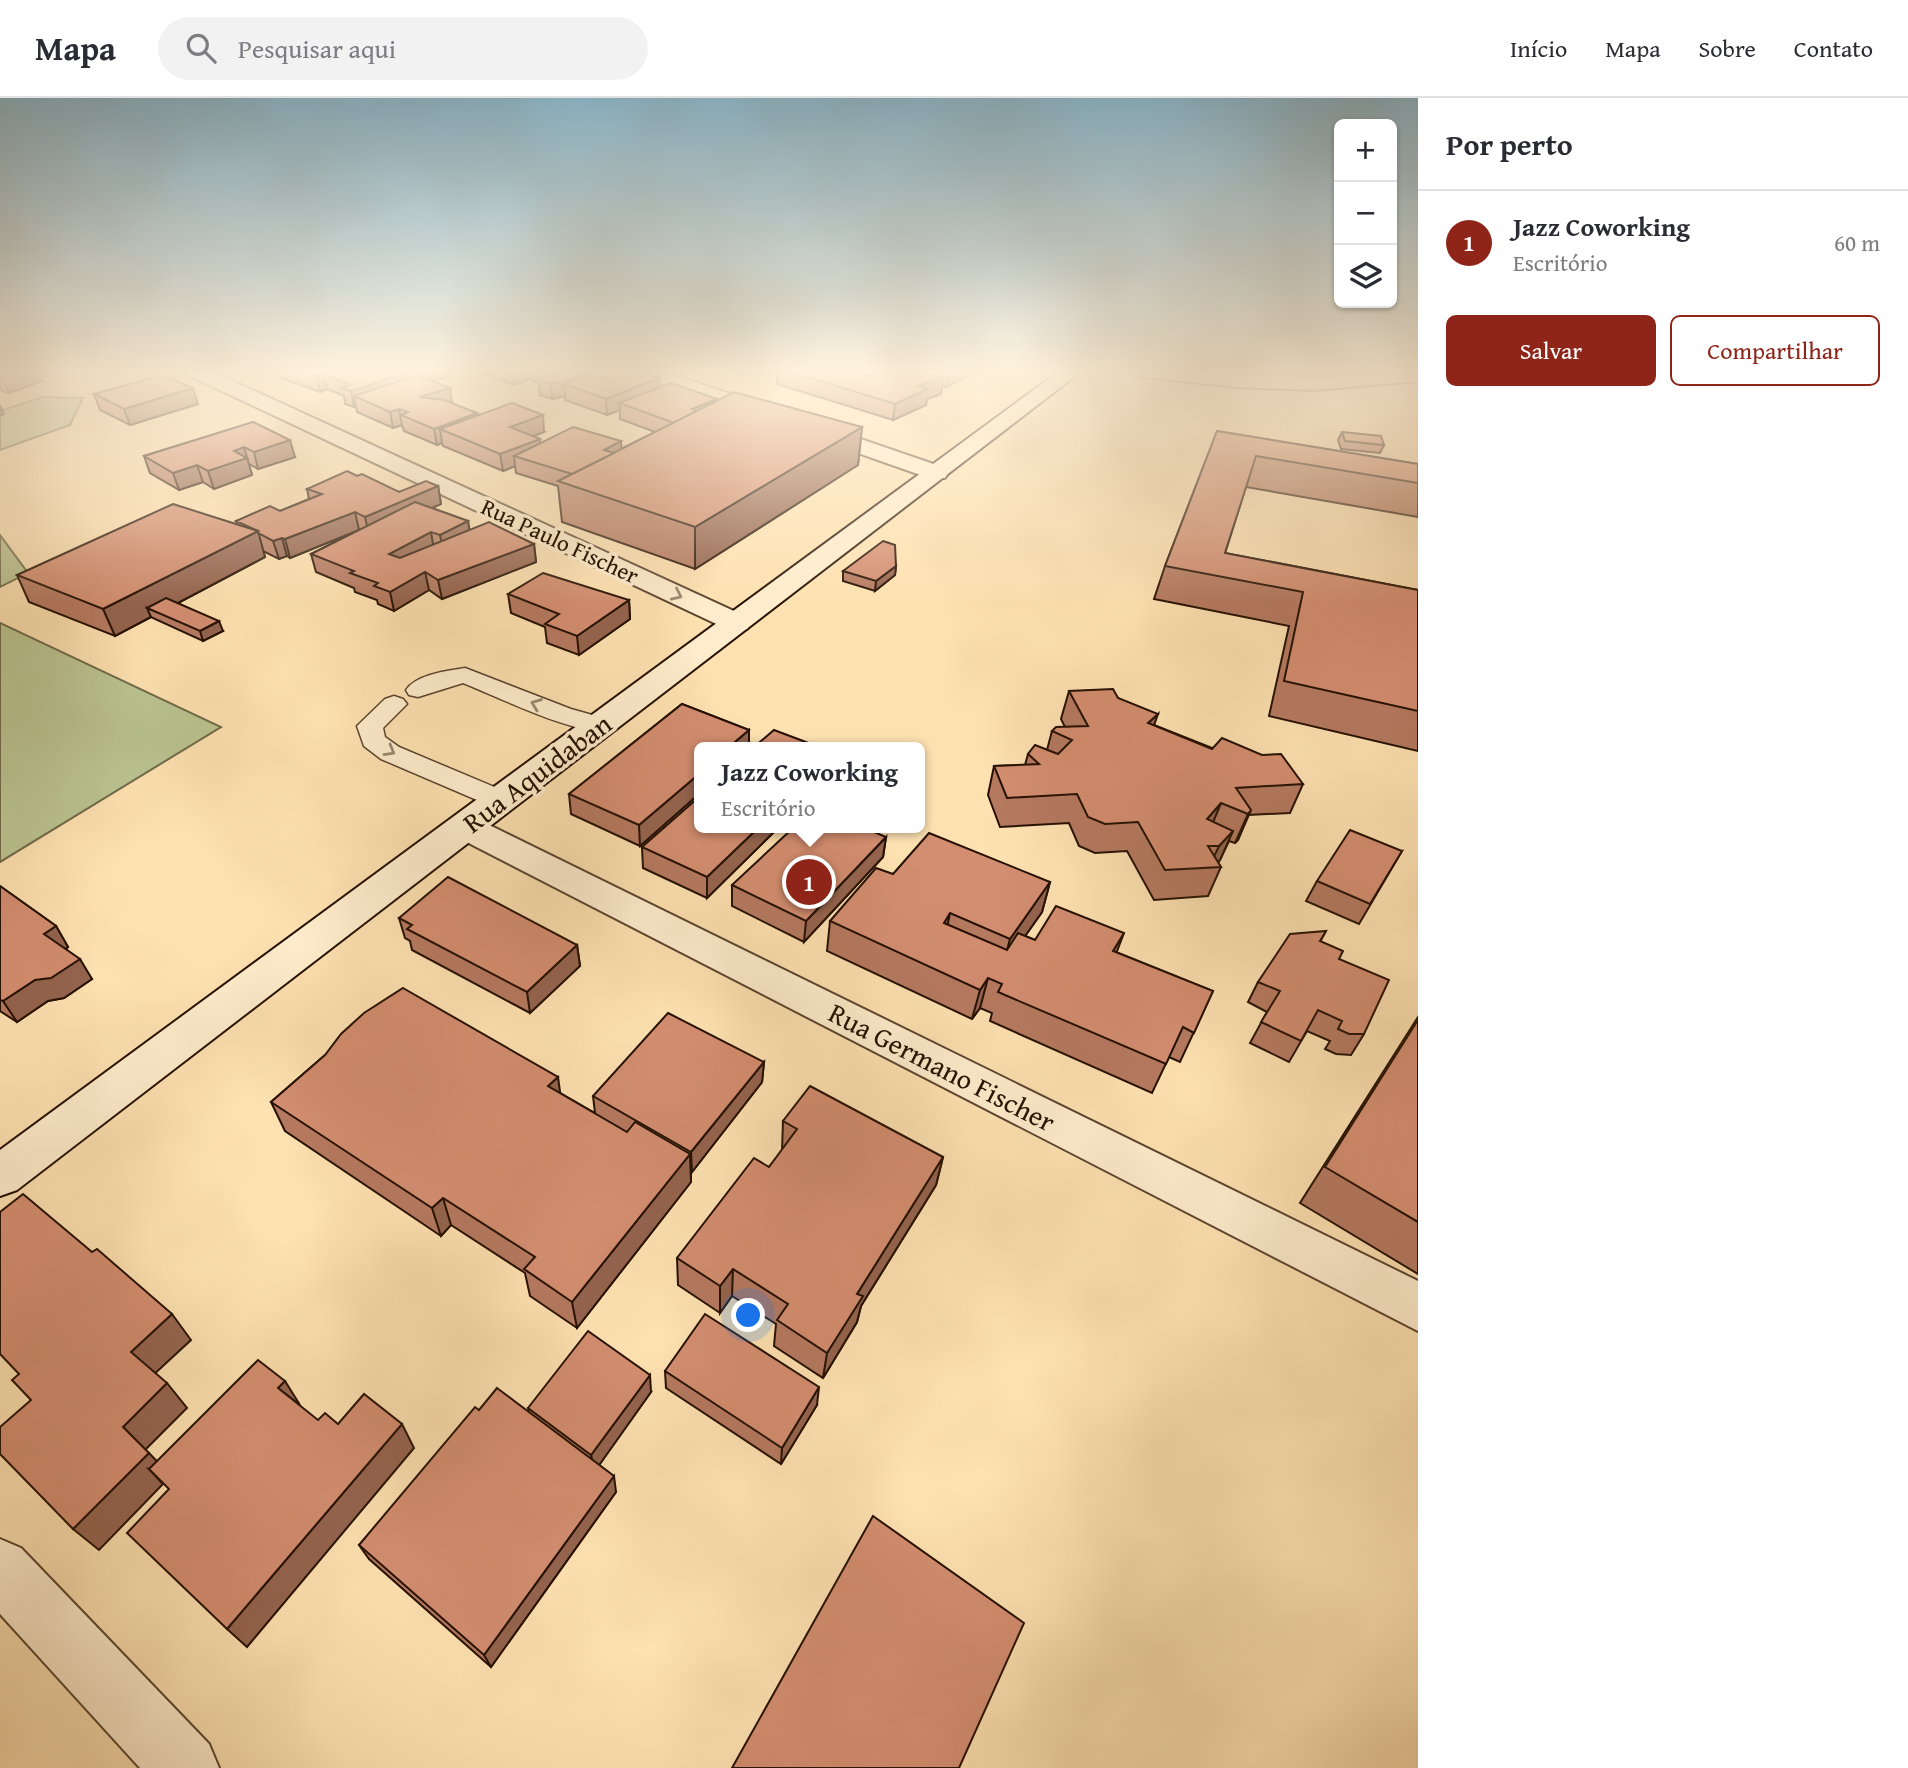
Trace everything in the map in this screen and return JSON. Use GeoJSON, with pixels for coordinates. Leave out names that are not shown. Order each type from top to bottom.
{"type":"FeatureCollection","features":[{"type":"Feature","properties":{"kind":"street","name":"Rua Paulo Fischer"},"geometry":{"type":"LineString","coordinates":[[361,448],[737,623]]}},
{"type":"Feature","properties":{"kind":"street"},"geometry":{"type":"LineString","coordinates":[[865,448],[937,473]]}},
{"type":"Feature","properties":{"kind":"street","name":"Rua Aquidaban"},"geometry":{"type":"LineString","coordinates":[[0,1176],[970,448]]}},
{"type":"Feature","properties":{"kind":"street","name":"Rua Germano Fischer"},"geometry":{"type":"LineString","coordinates":[[465,827],[1418,1307]]}},
{"type":"Feature","properties":{"kind":"street"},"geometry":{"type":"LineString","coordinates":[[0,1569],[185,1768]]}},
{"type":"Feature","properties":{"kind":"lane"},"geometry":{"type":"LineString","coordinates":[[418,690],[441,680],[465,675],[562,713],[601,725]]}},
{"type":"Feature","properties":{"kind":"lane"},"geometry":{"type":"LineString","coordinates":[[394,704],[370,726],[373,740],[390,753],[501,800]]}},
{"type":"Feature","properties":{"kind":"green space"},"geometry":{"type":"Polygon","coordinates":[[[0,535],[28,573],[0,587],[0,535]]]}},
{"type":"Feature","properties":{"kind":"green space"},"geometry":{"type":"Polygon","coordinates":[[[0,623],[221,727],[0,862],[0,623]]]}},
{"type":"Feature","properties":{"kind":"building"},"geometry":{"type":"Polygon","coordinates":[[[170,448],[242,448],[234,451],[247,458],[208,471],[197,465],[173,473],[144,456],[170,448]]]}},
{"type":"Feature","properties":{"kind":"building"},"geometry":{"type":"Polygon","coordinates":[[[246,448],[266,448],[254,452],[246,448]]]}},
{"type":"Feature","properties":{"kind":"building"},"geometry":{"type":"Polygon","coordinates":[[[485,448],[516,448],[500,454],[485,448]]]}},
{"type":"Feature","properties":{"kind":"building"},"geometry":{"type":"Polygon","coordinates":[[[530,448],[608,448],[604,450],[614,453],[572,474],[514,456],[530,448]]]}},
{"type":"Feature","properties":{"kind":"building"},"geometry":{"type":"Polygon","coordinates":[[[623,448],[827,448],[695,527],[558,481],[623,448]]]}},
{"type":"Feature","properties":{"kind":"building"},"geometry":{"type":"Polygon","coordinates":[[[1210,448],[1320,448],[1418,464],[1418,483],[1256,456],[1225,553],[1418,590],[1418,711],[1284,681],[1303,592],[1165,566],[1210,448]]]}},
{"type":"Feature","properties":{"kind":"building"},"geometry":{"type":"Polygon","coordinates":[[[347,471],[357,476],[362,474],[399,492],[426,481],[438,486],[365,517],[355,512],[285,539],[273,541],[236,521],[270,506],[280,511],[322,494],[307,489],[347,471]]]}},
{"type":"Feature","properties":{"kind":"building"},"geometry":{"type":"Polygon","coordinates":[[[415,502],[468,521],[440,535],[431,532],[389,554],[400,558],[489,522],[534,544],[438,580],[425,572],[390,592],[374,586],[378,583],[350,573],[354,571],[311,554],[415,502]]]}},
{"type":"Feature","properties":{"kind":"building"},"geometry":{"type":"Polygon","coordinates":[[[173,504],[258,531],[103,609],[17,575],[173,504]]]}},
{"type":"Feature","properties":{"kind":"building"},"geometry":{"type":"Polygon","coordinates":[[[883,541],[895,545],[896,566],[876,581],[843,571],[883,541]]]}},
{"type":"Feature","properties":{"kind":"building"},"geometry":{"type":"Polygon","coordinates":[[[543,573],[629,600],[577,636],[545,624],[559,614],[508,594],[543,573]]]}},
{"type":"Feature","properties":{"kind":"building"},"geometry":{"type":"Polygon","coordinates":[[[166,598],[219,621],[200,631],[147,608],[166,598]]]}},
{"type":"Feature","properties":{"kind":"building"},"geometry":{"type":"Polygon","coordinates":[[[1113,689],[1118,698],[1158,714],[1148,723],[1212,749],[1222,738],[1262,755],[1281,754],[1303,784],[1236,788],[1251,810],[1248,814],[1221,803],[1207,819],[1233,831],[1219,846],[1208,846],[1221,867],[1165,870],[1138,822],[1105,824],[1088,817],[1077,794],[1007,798],[994,766],[1039,764],[1028,754],[1035,745],[1058,754],[1072,740],[1052,731],[1056,727],[1088,726],[1069,691],[1113,689]]]}},
{"type":"Feature","properties":{"kind":"building"},"geometry":{"type":"Polygon","coordinates":[[[682,704],[749,730],[735,742],[694,742],[694,778],[639,825],[569,794],[682,704]]]}},
{"type":"Feature","properties":{"kind":"building"},"geometry":{"type":"Polygon","coordinates":[[[774,730],[806,742],[760,742],[774,730]]]}},
{"type":"Feature","properties":{"kind":"building"},"geometry":{"type":"Polygon","coordinates":[[[694,801],[694,833],[753,833],[707,877],[642,847],[694,801]]]}},
{"type":"Feature","properties":{"kind":"building"},"geometry":{"type":"Polygon","coordinates":[[[1350,830],[1402,851],[1370,904],[1317,881],[1350,830]]]}},
{"type":"Feature","properties":{"kind":"building"},"geometry":{"type":"Polygon","coordinates":[[[788,833],[877,833],[886,837],[806,921],[732,885],[788,833]]]}},
{"type":"Feature","properties":{"kind":"building"},"geometry":{"type":"Polygon","coordinates":[[[929,833],[1050,882],[1010,939],[950,913],[944,923],[1007,950],[1018,933],[1035,940],[1056,906],[1124,933],[1113,951],[1213,991],[1194,1033],[1183,1027],[1166,1064],[998,992],[1002,984],[988,978],[980,990],[830,921],[876,868],[893,874],[929,833]]]}},
{"type":"Feature","properties":{"kind":"building"},"geometry":{"type":"Polygon","coordinates":[[[448,877],[577,945],[527,992],[407,929],[412,925],[399,918],[448,877]]]}},
{"type":"Feature","properties":{"kind":"building"},"geometry":{"type":"Polygon","coordinates":[[[0,886],[56,926],[44,934],[80,959],[51,978],[35,980],[3,1001],[0,1000],[0,886]]]}},
{"type":"Feature","properties":{"kind":"building"},"geometry":{"type":"Polygon","coordinates":[[[1326,931],[1320,941],[1343,951],[1339,959],[1389,980],[1364,1034],[1349,1034],[1338,1029],[1342,1021],[1318,1010],[1301,1041],[1261,1022],[1280,991],[1258,982],[1290,934],[1326,931]]]}},
{"type":"Feature","properties":{"kind":"building"},"geometry":{"type":"Polygon","coordinates":[[[403,988],[558,1077],[548,1086],[627,1132],[635,1122],[690,1154],[572,1302],[524,1269],[535,1257],[443,1198],[432,1208],[271,1102],[325,1055],[341,1034],[364,1013],[403,988]]]}},
{"type":"Feature","properties":{"kind":"building"},"geometry":{"type":"Polygon","coordinates":[[[668,1013],[764,1062],[691,1152],[593,1096],[668,1013]]]}},
{"type":"Feature","properties":{"kind":"building"},"geometry":{"type":"Polygon","coordinates":[[[1418,1020],[1418,1222],[1325,1167],[1418,1020]]]}},
{"type":"Feature","properties":{"kind":"building"},"geometry":{"type":"Polygon","coordinates":[[[810,1086],[943,1157],[857,1294],[863,1296],[827,1353],[777,1320],[788,1304],[733,1269],[720,1286],[677,1258],[754,1158],[769,1167],[797,1129],[783,1121],[810,1086]]]}},
{"type":"Feature","properties":{"kind":"building"},"geometry":{"type":"Polygon","coordinates":[[[23,1194],[92,1252],[97,1249],[172,1314],[131,1352],[167,1383],[123,1427],[149,1453],[73,1529],[0,1454],[0,1427],[31,1400],[12,1380],[19,1374],[0,1354],[0,1212],[23,1194]]]}},
{"type":"Feature","properties":{"kind":"building"},"geometry":{"type":"Polygon","coordinates":[[[705,1314],[819,1387],[782,1448],[665,1371],[705,1314]]]}},
{"type":"Feature","properties":{"kind":"building"},"geometry":{"type":"Polygon","coordinates":[[[588,1331],[650,1375],[591,1455],[528,1408],[588,1331]]]}},
{"type":"Feature","properties":{"kind":"building"},"geometry":{"type":"Polygon","coordinates":[[[258,1360],[285,1381],[278,1388],[318,1420],[325,1413],[338,1424],[364,1394],[402,1424],[227,1629],[127,1533],[169,1489],[149,1469],[258,1360]]]}},
{"type":"Feature","properties":{"kind":"building"},"geometry":{"type":"Polygon","coordinates":[[[497,1388],[614,1476],[484,1655],[359,1545],[475,1407],[479,1410],[497,1388]]]}},
{"type":"Feature","properties":{"kind":"building"},"geometry":{"type":"Polygon","coordinates":[[[873,1516],[1024,1623],[959,1768],[732,1768],[873,1516]]]}},
{"type":"Feature","properties":{"kind":"place","name":"Jazz Coworking"},"geometry":{"type":"Point","coordinates":[809,882]}}]}
